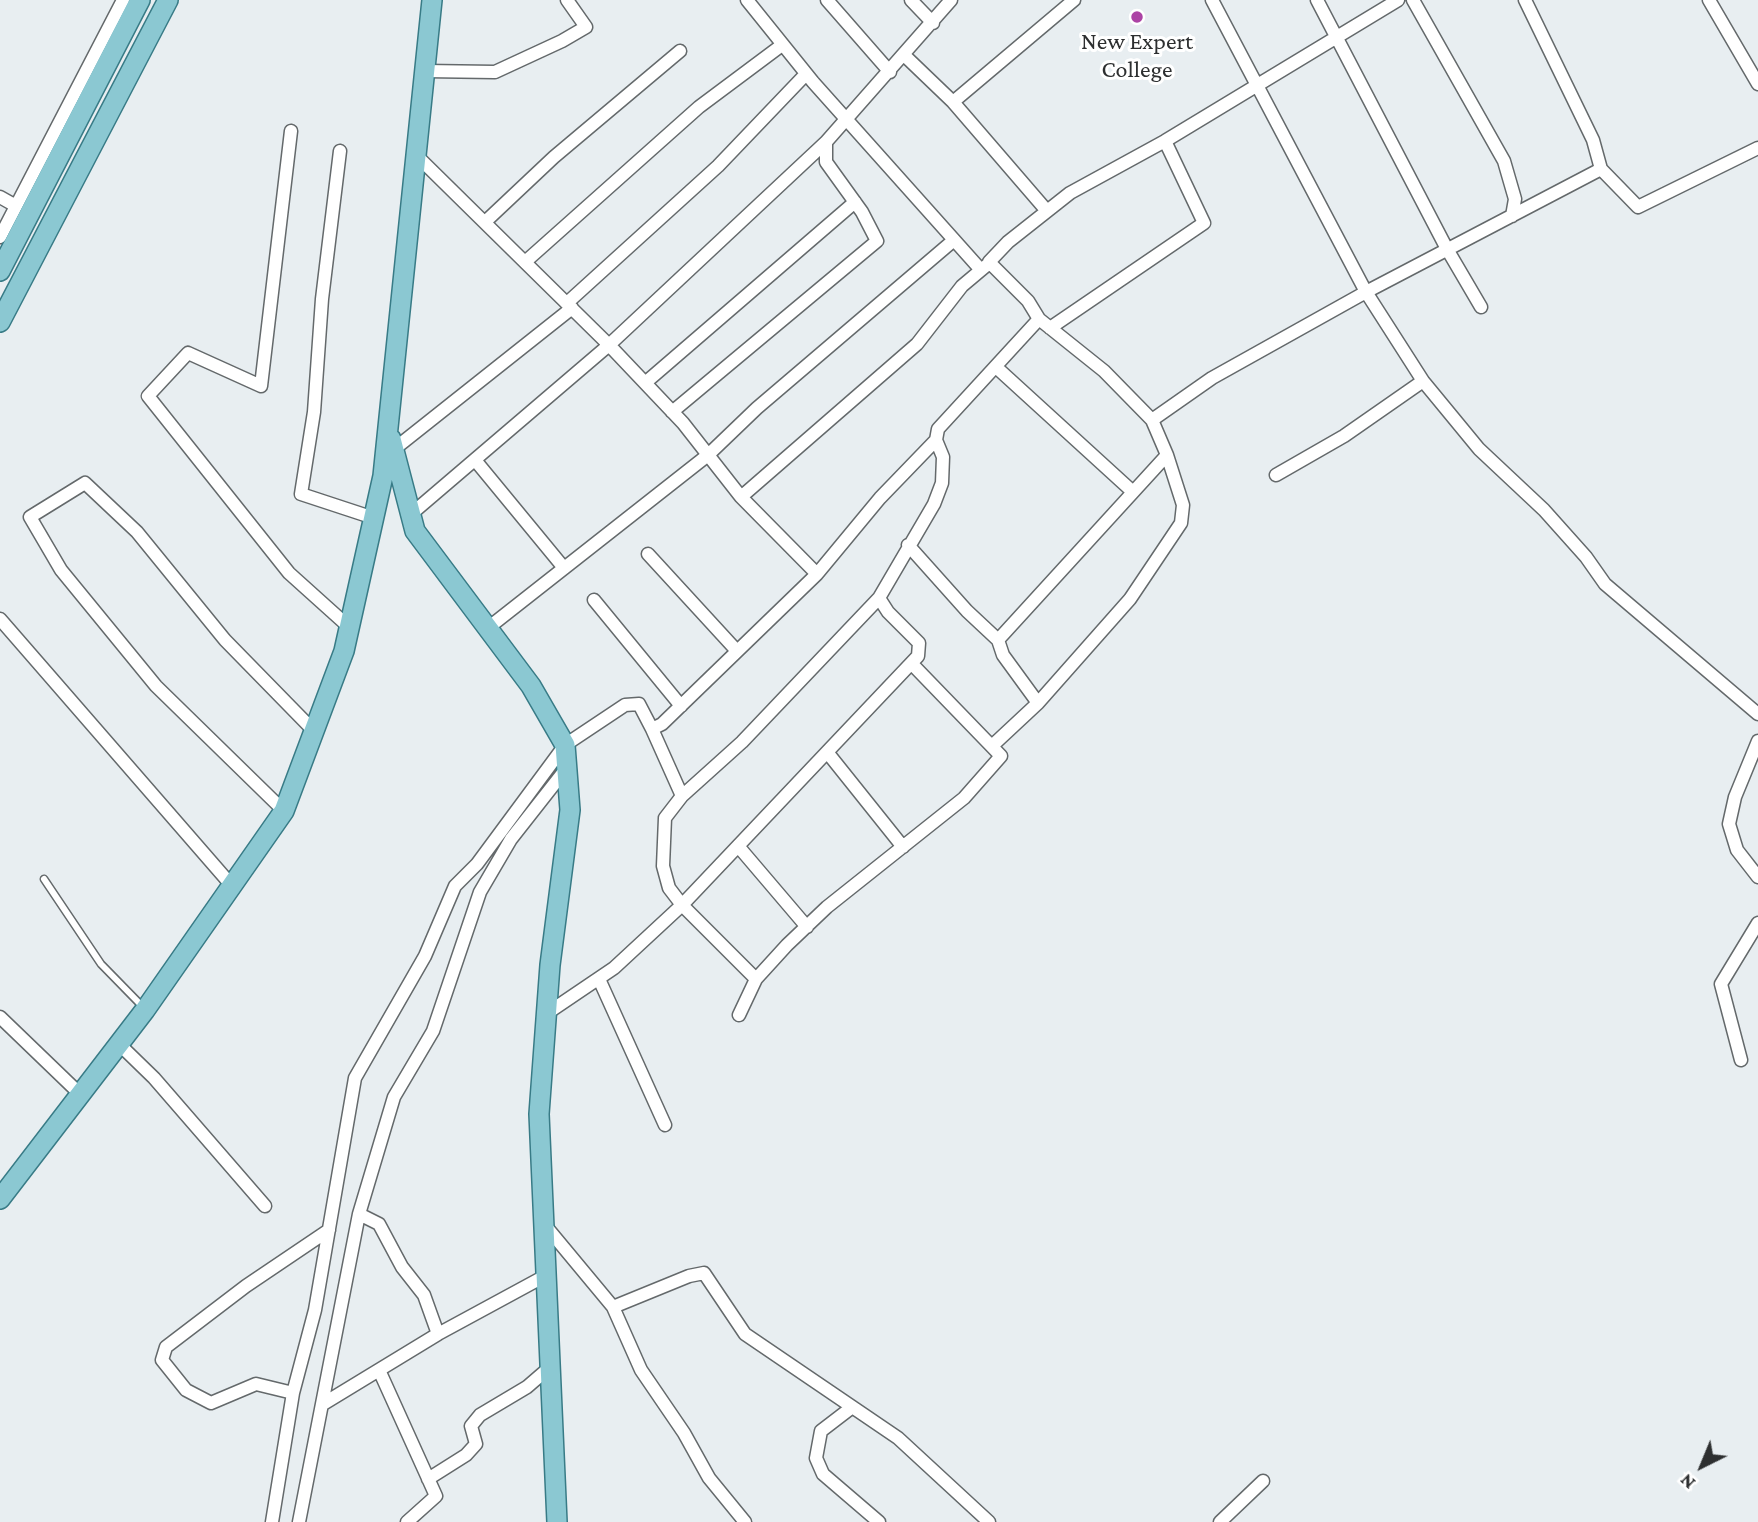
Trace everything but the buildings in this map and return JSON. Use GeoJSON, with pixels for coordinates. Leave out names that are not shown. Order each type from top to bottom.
{"type":"FeatureCollection","features":[{"type":"Feature","properties":{"kind":"main road"},"geometry":{"type":"LineString","coordinates":[[0,271],[140,0]]}},
{"type":"Feature","properties":{"kind":"main road"},"geometry":{"type":"LineString","coordinates":[[0,322],[168,0]]}},
{"type":"Feature","properties":{"kind":"main road"},"geometry":{"type":"LineString","coordinates":[[0,1199],[145,1010],[284,811],[344,651],[383,476],[432,0]]}},
{"type":"Feature","properties":{"kind":"main road"},"geometry":{"type":"LineString","coordinates":[[388,428],[415,531],[531,686],[565,745],[570,810],[546,1014],[539,1114],[557,1522]]}},
{"type":"Feature","properties":{"kind":"street"},"geometry":{"type":"LineString","coordinates":[[0,237],[123,0]]}},
{"type":"Feature","properties":{"kind":"street"},"geometry":{"type":"LineString","coordinates":[[425,71],[495,72],[562,41],[586,27],[567,0]]}},
{"type":"Feature","properties":{"kind":"street"},"geometry":{"type":"LineString","coordinates":[[747,0],[806,74],[954,240],[1028,301],[1039,319],[1104,371],[1152,420],[1167,455],[1183,505],[1181,523],[1130,599],[1038,704],[993,745]]}},
{"type":"Feature","properties":{"kind":"street"},"geometry":{"type":"LineString","coordinates":[[827,0],[890,72]]}},
{"type":"Feature","properties":{"kind":"street"},"geometry":{"type":"LineString","coordinates":[[911,0],[933,23]]}},
{"type":"Feature","properties":{"kind":"street"},"geometry":{"type":"LineString","coordinates":[[410,515],[609,345],[826,142],[951,0]]}},
{"type":"Feature","properties":{"kind":"street"},"geometry":{"type":"LineString","coordinates":[[953,102],[1074,0]]}},
{"type":"Feature","properties":{"kind":"street"},"geometry":{"type":"LineString","coordinates":[[1212,0],[1366,292],[1423,381],[1479,449],[1544,510],[1586,557],[1605,584],[1758,715]]}},
{"type":"Feature","properties":{"kind":"street"},"geometry":{"type":"LineString","coordinates":[[1317,0],[1447,249],[1481,307]]}},
{"type":"Feature","properties":{"kind":"street"},"geometry":{"type":"LineString","coordinates":[[741,498],[917,344],[962,286],[1009,242],[1070,193],[1165,142],[1398,0]]}},
{"type":"Feature","properties":{"kind":"street"},"geometry":{"type":"LineString","coordinates":[[1413,0],[1504,161],[1515,199],[1512,216]]}},
{"type":"Feature","properties":{"kind":"street"},"geometry":{"type":"LineString","coordinates":[[1525,0],[1593,140],[1601,169],[1637,207],[1758,148]]}},
{"type":"Feature","properties":{"kind":"street"},"geometry":{"type":"LineString","coordinates":[[1709,0],[1758,85]]}},
{"type":"Feature","properties":{"kind":"street"},"geometry":{"type":"LineString","coordinates":[[525,262],[699,107],[782,45]]}},
{"type":"Feature","properties":{"kind":"street"},"geometry":{"type":"LineString","coordinates":[[485,222],[554,158],[680,51]]}},
{"type":"Feature","properties":{"kind":"street"},"geometry":{"type":"LineString","coordinates":[[904,55],[953,102],[1047,211]]}},
{"type":"Feature","properties":{"kind":"street"},"geometry":{"type":"LineString","coordinates":[[393,450],[569,306],[718,166],[806,74]]}},
{"type":"Feature","properties":{"kind":"street"},"geometry":{"type":"LineString","coordinates":[[291,131],[261,386],[188,353],[148,396],[289,573],[349,627]]}},
{"type":"Feature","properties":{"kind":"street"},"geometry":{"type":"LineString","coordinates":[[672,412],[877,241],[855,202],[826,162],[826,142]]}},
{"type":"Feature","properties":{"kind":"street"},"geometry":{"type":"LineString","coordinates":[[1050,328],[1204,223],[1165,142]]}},
{"type":"Feature","properties":{"kind":"street"},"geometry":{"type":"LineString","coordinates":[[340,151],[321,299],[314,412],[301,494],[374,518]]}},
{"type":"Feature","properties":{"kind":"street"},"geometry":{"type":"LineString","coordinates":[[416,155],[609,345],[672,412],[741,498],[817,574]]}},
{"type":"Feature","properties":{"kind":"street"},"geometry":{"type":"LineString","coordinates":[[1152,420],[1212,378],[1366,292],[1601,169]]}},
{"type":"Feature","properties":{"kind":"street"},"geometry":{"type":"LineString","coordinates":[[0,197],[16,206]]}},
{"type":"Feature","properties":{"kind":"street"},"geometry":{"type":"LineString","coordinates":[[645,383],[855,202]]}},
{"type":"Feature","properties":{"kind":"street"},"geometry":{"type":"LineString","coordinates":[[488,628],[708,455],[757,408],[954,240]]}},
{"type":"Feature","properties":{"kind":"street"},"geometry":{"type":"LineString","coordinates":[[756,979],[682,905],[669,888],[663,866],[664,818],[682,796],[751,733],[880,598],[908,545],[934,504],[942,483],[943,457],[936,440],[938,429],[1039,319]]}},
{"type":"Feature","properties":{"kind":"street"},"geometry":{"type":"LineString","coordinates":[[996,367],[1133,492]]}},
{"type":"Feature","properties":{"kind":"street"},"geometry":{"type":"LineString","coordinates":[[1276,475],[1344,436],[1423,381]]}},
{"type":"Feature","properties":{"kind":"street"},"geometry":{"type":"LineString","coordinates":[[652,729],[663,724],[817,574],[880,498],[936,440]]}},
{"type":"Feature","properties":{"kind":"street"},"geometry":{"type":"LineString","coordinates":[[998,640],[1167,455]]}},
{"type":"Feature","properties":{"kind":"street"},"geometry":{"type":"LineString","coordinates":[[475,460],[565,568]]}},
{"type":"Feature","properties":{"kind":"street"},"geometry":{"type":"LineString","coordinates":[[284,811],[156,686],[61,570],[30,517],[85,483],[137,532],[225,640],[314,731]]}},
{"type":"Feature","properties":{"kind":"street"},"geometry":{"type":"LineString","coordinates":[[908,545],[967,611],[998,640],[1003,654],[1038,704]]}},
{"type":"Feature","properties":{"kind":"street"},"geometry":{"type":"LineString","coordinates":[[648,554],[737,652]]}},
{"type":"Feature","properties":{"kind":"street"},"geometry":{"type":"LineString","coordinates":[[546,1014],[614,968],[682,905],[912,664],[918,656],[919,643],[888,612],[880,598]]}},
{"type":"Feature","properties":{"kind":"street"},"geometry":{"type":"LineString","coordinates":[[594,600],[681,706]]}},
{"type":"Feature","properties":{"kind":"street"},"geometry":{"type":"LineString","coordinates":[[0,619],[233,887]]}},
{"type":"Feature","properties":{"kind":"street"},"geometry":{"type":"LineString","coordinates":[[739,1015],[756,979],[807,927],[973,787],[1001,756],[912,664]]}},
{"type":"Feature","properties":{"kind":"street"},"geometry":{"type":"LineString","coordinates":[[272,1522],[293,1393],[315,1310],[355,1078],[425,956],[455,886],[485,853],[565,745],[625,705],[639,704],[682,796]]}},
{"type":"Feature","properties":{"kind":"street"},"geometry":{"type":"LineString","coordinates":[[1758,741],[1735,797],[1729,824],[1737,850],[1758,877]]}},
{"type":"Feature","properties":{"kind":"street"},"geometry":{"type":"LineString","coordinates":[[827,752],[903,846]]}},
{"type":"Feature","properties":{"kind":"street"},"geometry":{"type":"LineString","coordinates":[[299,1522],[359,1214],[394,1097],[433,1031],[480,892],[511,839],[567,768]]}},
{"type":"Feature","properties":{"kind":"street"},"geometry":{"type":"LineString","coordinates":[[738,846],[807,927]]}},
{"type":"Feature","properties":{"kind":"street"},"geometry":{"type":"LineString","coordinates":[[1741,1060],[1721,984],[1758,923]]}},
{"type":"Feature","properties":{"kind":"street"},"geometry":{"type":"LineString","coordinates":[[598,979],[665,1125]]}},
{"type":"Feature","properties":{"kind":"street"},"geometry":{"type":"LineString","coordinates":[[0,1017],[80,1094]]}},
{"type":"Feature","properties":{"kind":"street"},"geometry":{"type":"LineString","coordinates":[[119,1044],[154,1078],[265,1206]]}},
{"type":"Feature","properties":{"kind":"street"},"geometry":{"type":"LineString","coordinates":[[359,1214],[379,1224],[402,1267],[424,1296],[438,1334]]}},
{"type":"Feature","properties":{"kind":"street"},"geometry":{"type":"LineString","coordinates":[[543,1224],[613,1307],[641,1370],[684,1433],[709,1478],[745,1522]]}},
{"type":"Feature","properties":{"kind":"street"},"geometry":{"type":"LineString","coordinates":[[293,1393],[256,1384],[211,1403],[186,1390],[162,1360],[166,1347],[246,1286],[329,1230]]}},
{"type":"Feature","properties":{"kind":"street"},"geometry":{"type":"LineString","coordinates":[[613,1307],[704,1272],[744,1334],[898,1438],[989,1522]]}},
{"type":"Feature","properties":{"kind":"street"},"geometry":{"type":"LineString","coordinates":[[323,1404],[438,1334],[545,1276]]}},
{"type":"Feature","properties":{"kind":"street"},"geometry":{"type":"LineString","coordinates":[[428,1479],[466,1455],[476,1444],[471,1426],[480,1415],[527,1387],[549,1367]]}},
{"type":"Feature","properties":{"kind":"street"},"geometry":{"type":"LineString","coordinates":[[379,1370],[436,1496],[407,1522]]}},
{"type":"Feature","properties":{"kind":"street"},"geometry":{"type":"LineString","coordinates":[[851,1408],[821,1431],[817,1458],[823,1474],[879,1522]]}},
{"type":"Feature","properties":{"kind":"street"},"geometry":{"type":"LineString","coordinates":[[1220,1522],[1263,1481]]}},
{"type":"Feature","properties":{"kind":"lane"},"geometry":{"type":"LineString","coordinates":[[44,879],[101,964],[145,1010]]}},
{"type":"Feature","properties":{"kind":"place","name":"New Expert College"},"geometry":{"type":"Point","coordinates":[1137,17]}}]}
